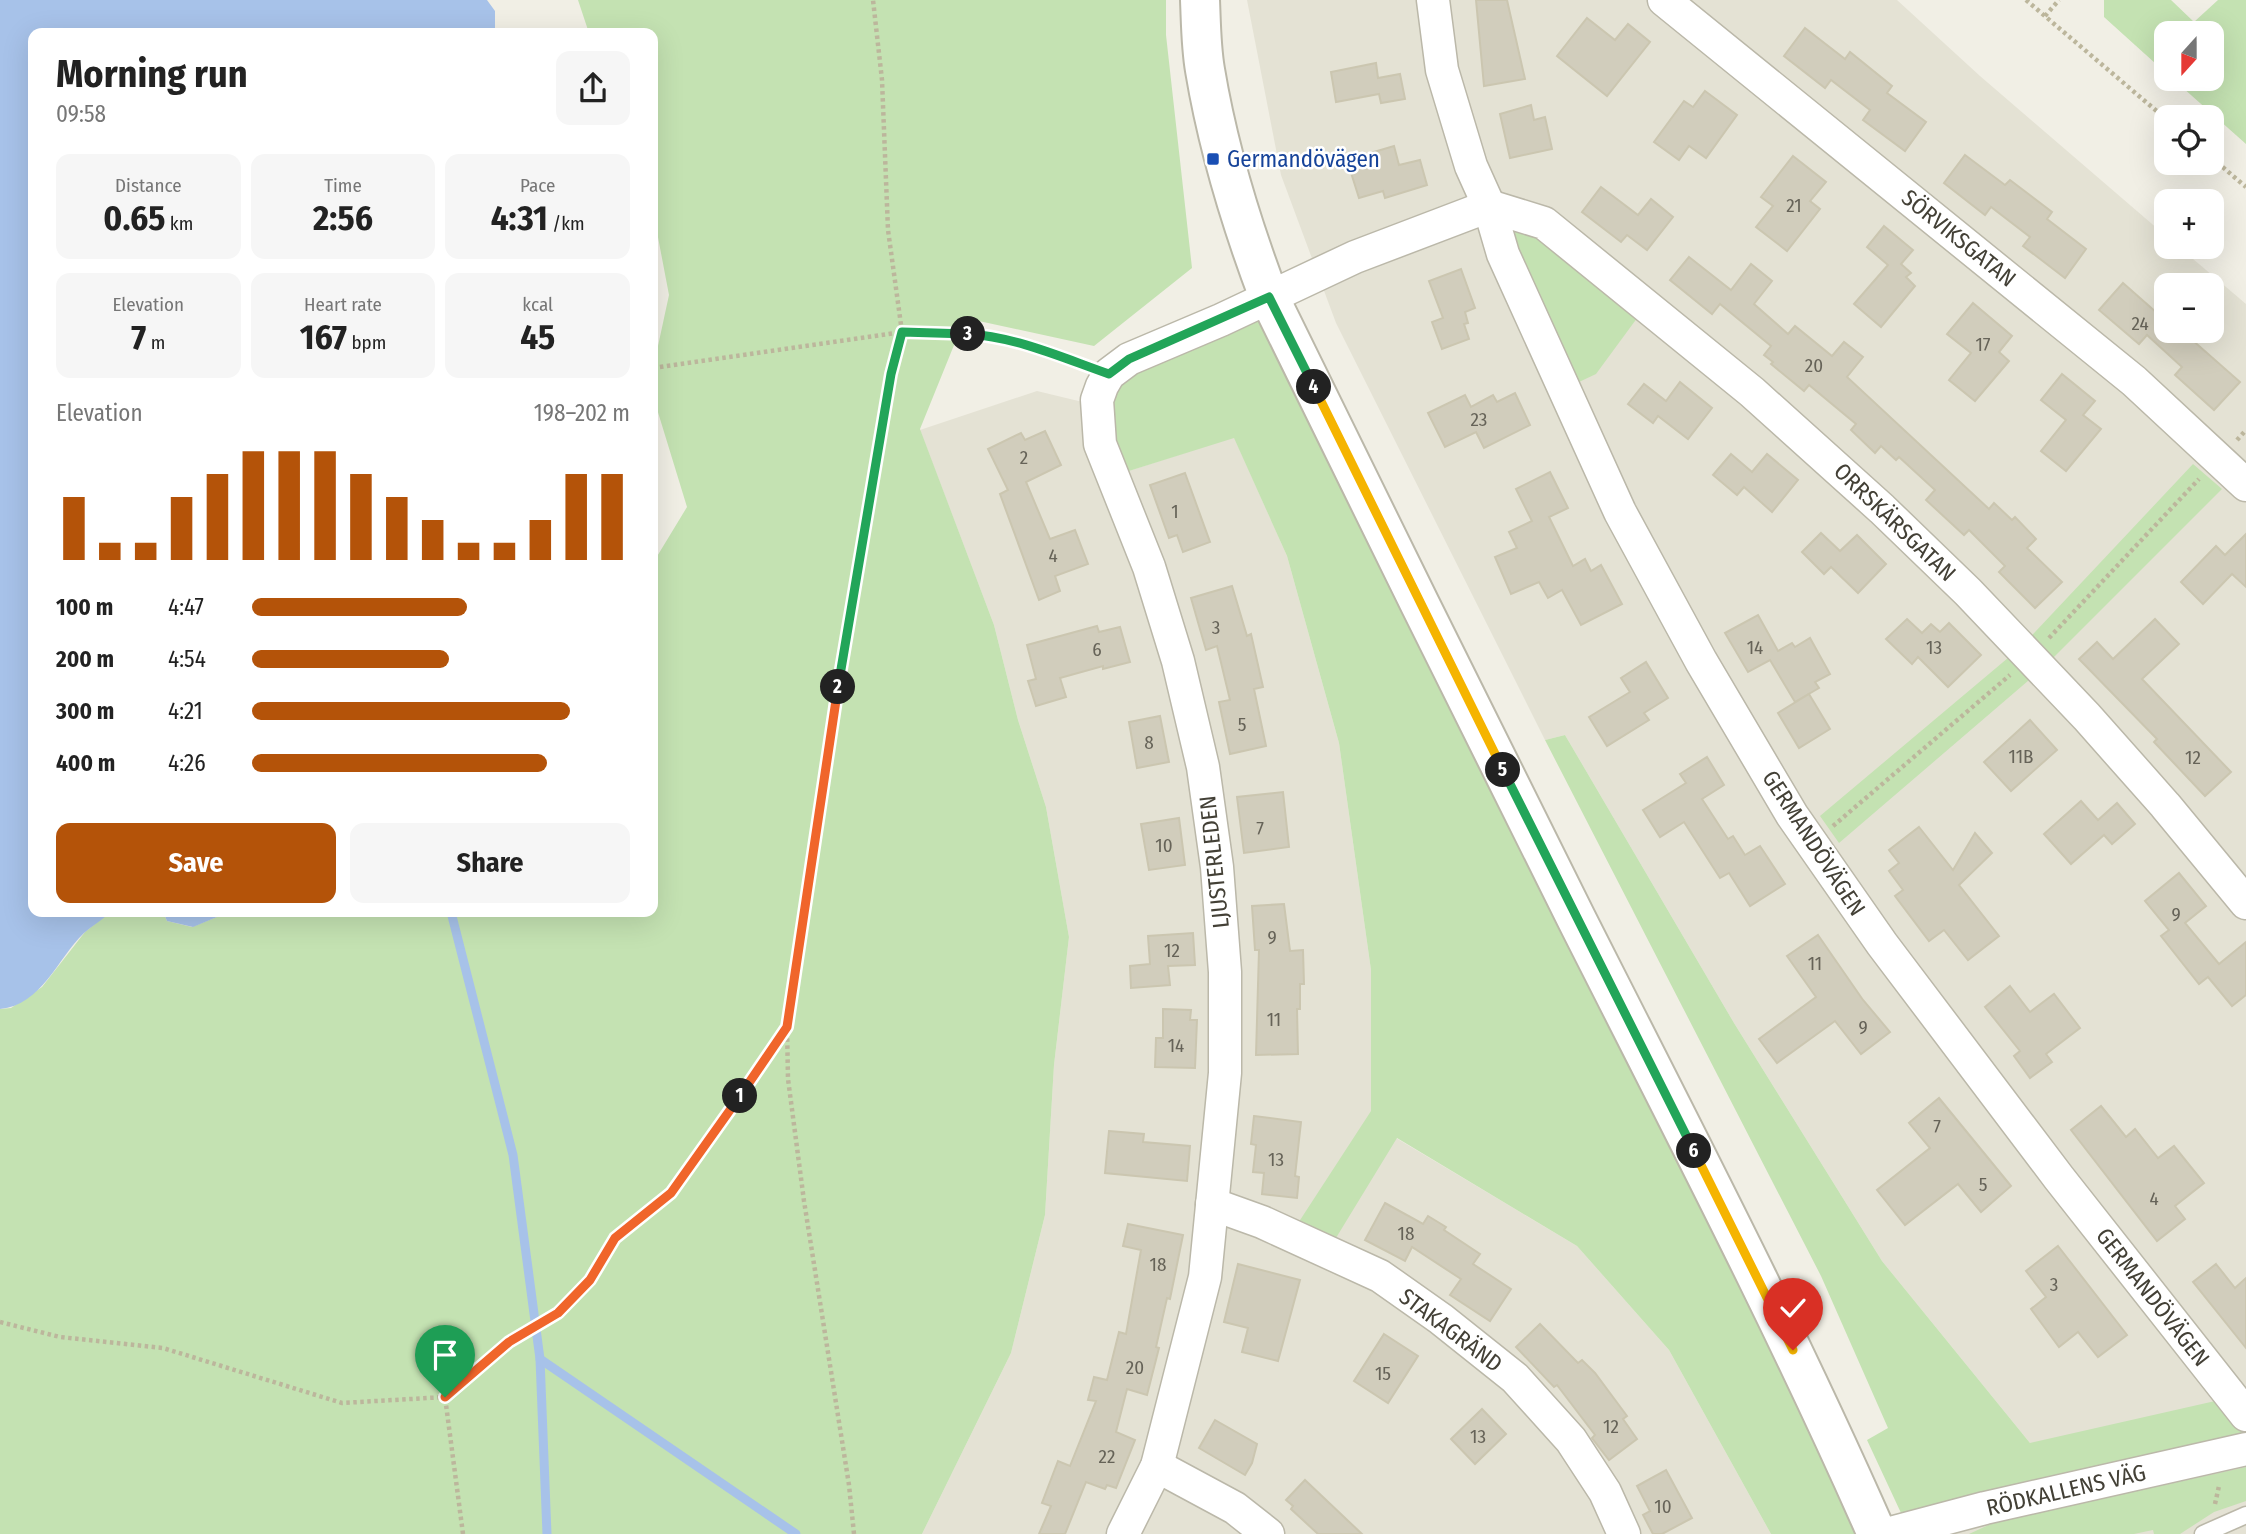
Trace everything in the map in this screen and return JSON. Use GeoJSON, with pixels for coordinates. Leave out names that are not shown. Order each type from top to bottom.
{"type":"FeatureCollection","features":[{"type":"Feature","properties":{"kind":"street"},"geometry":{"type":"LineString","coordinates":[[1199,0],[1205,68],[1218,132],[1243,227],[1269,297],[1550,866],[1757,1275],[1829,1424],[1877,1534]]}},
{"type":"Feature","properties":{"kind":"street","name":"GERMANDÖVÄGEN"},"geometry":{"type":"LineString","coordinates":[[1433,0],[1442,70],[1471,166],[1489,206],[1507,263],[1620,512],[1701,660],[1792,815],[1882,944],[2059,1178],[2246,1415]]}},
{"type":"Feature","properties":{"kind":"street","name":"SÖRVIKSGATAN"},"geometry":{"type":"LineString","coordinates":[[1664,0],[2086,341],[2134,381],[2246,485]]}},
{"type":"Feature","properties":{"kind":"street"},"geometry":{"type":"LineString","coordinates":[[1109,374],[1129,359],[1355,257],[1489,206]]}},
{"type":"Feature","properties":{"kind":"street","name":"ORRSKÄRSGATAN"},"geometry":{"type":"LineString","coordinates":[[1489,206],[1544,223],[1556,232],[1752,392],[1843,473],[1968,592],[2087,717],[2246,903]]}},
{"type":"Feature","properties":{"kind":"street","name":"LJUSTERLEDEN"},"geometry":{"type":"LineString","coordinates":[[1109,374],[1097,400],[1100,444],[1149,567],[1178,661],[1203,766],[1217,867],[1225,972],[1225,1073],[1205,1277],[1157,1466],[1124,1534]]}},
{"type":"Feature","properties":{"kind":"street","name":"STAKAGRÄND"},"geometry":{"type":"LineString","coordinates":[[1212,1205],[1262,1222],[1380,1276],[1452,1327],[1515,1378],[1571,1440],[1605,1492],[1624,1534]]}},
{"type":"Feature","properties":{"kind":"street","name":"RÖDKALLENS VÄG"},"geometry":{"type":"LineString","coordinates":[[1887,1534],[1985,1508],[2234,1452]]}},
{"type":"Feature","properties":{"kind":"street"},"geometry":{"type":"LineString","coordinates":[[1157,1466],[1235,1508],[1268,1534]]}},
{"type":"Feature","properties":{"kind":"lane"},"geometry":{"type":"LineString","coordinates":[[2203,1534],[2246,1515]]}},
{"type":"Feature","properties":{"kind":"path"},"geometry":{"type":"LineString","coordinates":[[2026,0],[2154,110]]}},
{"type":"Feature","properties":{"kind":"path"},"geometry":{"type":"LineString","coordinates":[[2045,16],[2059,0]]}},
{"type":"Feature","properties":{"kind":"path"},"geometry":{"type":"LineString","coordinates":[[854,1534],[849,1485],[804,1201],[788,1079],[787,1027],[858,566],[891,374],[902,332],[888,230],[882,80],[873,1]]}},
{"type":"Feature","properties":{"kind":"path"},"geometry":{"type":"LineString","coordinates":[[2224,168],[2246,187]]}},
{"type":"Feature","properties":{"kind":"path"},"geometry":{"type":"LineString","coordinates":[[658,367],[902,332],[986,335],[1035,347],[1109,374]]}},
{"type":"Feature","properties":{"kind":"path"},"geometry":{"type":"LineString","coordinates":[[0,1322],[60,1337],[163,1348],[342,1403],[445,1397],[518,1337],[553,1316],[590,1280],[615,1238],[671,1193],[787,1027]]}},
{"type":"Feature","properties":{"kind":"path"},"geometry":{"type":"LineString","coordinates":[[445,1397],[463,1534]]}},
{"type":"Feature","properties":{"kind":"path"},"geometry":{"type":"LineString","coordinates":[[2213,1509],[2234,1452]]}},
{"type":"Feature","properties":{"kind":"shaded area"},"geometry":{"type":"Polygon","coordinates":[[[1247,0],[1897,0],[1980,76],[2154,226],[2154,259],[2193,259],[2210,273],[2154,273],[2154,343],[2224,343],[2224,285],[2246,304],[2246,1534],[1942,1534],[2090,1504],[2030,1443],[1882,1261],[1734,1023],[1565,735],[1545,740],[1336,323],[1281,175],[1247,0]]]}},
{"type":"Feature","properties":{"kind":"shaded area"},"geometry":{"type":"Polygon","coordinates":[[[1037,391],[1095,405],[1113,476],[1234,437],[1287,556],[1339,743],[1371,970],[1371,1111],[1396,1138],[1577,1246],[1669,1350],[1771,1534],[922,1534],[1011,1353],[1045,1215],[1054,1065],[1069,937],[1046,807],[1018,720],[994,625],[920,430],[1037,391]]]}},
{"type":"Feature","properties":{"kind":"green space"},"geometry":{"type":"Polygon","coordinates":[[[578,0],[1166,0],[1166,35],[1192,268],[1094,346],[965,318],[920,429],[994,625],[1018,720],[1046,807],[1069,937],[1054,1065],[1045,1215],[1011,1353],[922,1534],[0,1534],[0,1009],[11,1008],[42,987],[85,932],[104,917],[165,917],[167,921],[192,927],[217,917],[658,917],[658,555],[687,507],[658,412],[658,346],[669,295],[658,237],[658,28],[587,28],[578,0]]]}},
{"type":"Feature","properties":{"kind":"green space"},"geometry":{"type":"Polygon","coordinates":[[[2104,0],[2171,0],[2193,21],[2154,21],[2154,62],[2104,17],[2104,0]]]}},
{"type":"Feature","properties":{"kind":"green space"},"geometry":{"type":"Polygon","coordinates":[[[2218,0],[2246,0],[2246,144],[2224,124],[2224,105],[2202,105],[2186,91],[2224,91],[2224,21],[2195,21],[2218,0]]]}},
{"type":"Feature","properties":{"kind":"green space"},"geometry":{"type":"Polygon","coordinates":[[[1488,207],[1544,224],[1646,306],[1596,374],[1562,390],[1488,207]]]}},
{"type":"Feature","properties":{"kind":"green space"},"geometry":{"type":"Polygon","coordinates":[[[1269,298],[1877,1534],[1771,1534],[1669,1350],[1577,1246],[1397,1138],[1328,1251],[1291,1234],[1371,1111],[1371,970],[1339,743],[1287,556],[1234,438],[1113,476],[1100,386],[1269,298]]]}},
{"type":"Feature","properties":{"kind":"green space"},"geometry":{"type":"Polygon","coordinates":[[[2193,464],[2222,489],[2042,669],[1839,843],[1820,816],[2021,647],[2193,464]]]}},
{"type":"Feature","properties":{"kind":"green space"},"geometry":{"type":"Polygon","coordinates":[[[1565,735],[1734,1023],[1882,1261],[2030,1443],[2246,1394],[2246,1447],[1908,1528],[1867,1440],[1888,1428],[1821,1276],[1545,740],[1565,735]]]}},
{"type":"Feature","properties":{"kind":"green space"},"geometry":{"type":"Polygon","coordinates":[[[2246,1467],[2246,1501],[2214,1512],[2180,1534],[2154,1534],[2153,1530],[2134,1534],[1969,1534],[1995,1522],[2246,1467]]]}},
{"type":"Feature","properties":{"kind":"water"},"geometry":{"type":"Polygon","coordinates":[[[0,0],[487,0],[495,11],[495,28],[28,28],[28,917],[105,917],[84,933],[38,990],[15,1006],[0,1009],[0,0]]]}},
{"type":"Feature","properties":{"kind":"water"},"geometry":{"type":"Polygon","coordinates":[[[165,917],[217,917],[193,927],[167,921],[165,917]]]}},
{"type":"Feature","properties":{"kind":"building"},"geometry":{"type":"Polygon","coordinates":[[[1476,0],[1507,0],[1525,79],[1484,86],[1476,0]]]}},
{"type":"Feature","properties":{"kind":"building"},"geometry":{"type":"Polygon","coordinates":[[[1587,18],[1615,40],[1628,24],[1650,42],[1607,96],[1557,56],[1587,18]]]}},
{"type":"Feature","properties":{"kind":"building"},"geometry":{"type":"Polygon","coordinates":[[[1805,28],[1845,59],[1850,52],[1892,86],[1887,93],[1926,122],[1905,151],[1863,120],[1870,110],[1831,80],[1825,88],[1784,56],[1805,28]]]}},
{"type":"Feature","properties":{"kind":"building"},"geometry":{"type":"Polygon","coordinates":[[[1376,63],[1378,78],[1400,74],[1405,99],[1381,103],[1379,94],[1336,102],[1331,72],[1376,63]]]}},
{"type":"Feature","properties":{"kind":"building"},"geometry":{"type":"Polygon","coordinates":[[[1705,91],[1737,115],[1706,158],[1689,146],[1679,160],[1654,142],[1684,101],[1693,107],[1705,91]]]}},
{"type":"Feature","properties":{"kind":"building"},"geometry":{"type":"Polygon","coordinates":[[[1531,105],[1534,120],[1545,117],[1552,149],[1510,158],[1500,114],[1531,105]]]}},
{"type":"Feature","properties":{"kind":"building"},"geometry":{"type":"Polygon","coordinates":[[[1394,146],[1399,165],[1420,160],[1427,185],[1385,198],[1383,191],[1359,198],[1347,160],[1394,146]]]}},
{"type":"Feature","properties":{"kind":"building"},"geometry":{"type":"Polygon","coordinates":[[[1965,155],[2005,185],[2010,180],[2052,212],[2047,219],[2086,249],[2065,278],[2023,246],[2030,237],[1991,207],[1985,215],[1944,183],[1965,155]]]}},
{"type":"Feature","properties":{"kind":"building"},"geometry":{"type":"Polygon","coordinates":[[[1793,156],[1826,182],[1810,201],[1820,209],[1787,251],[1756,227],[1773,206],[1761,197],[1793,156]]]}},
{"type":"Feature","properties":{"kind":"building"},"geometry":{"type":"Polygon","coordinates":[[[1601,187],[1638,215],[1651,199],[1673,217],[1647,250],[1627,235],[1621,242],[1582,212],[1601,187]]]}},
{"type":"Feature","properties":{"kind":"building"},"geometry":{"type":"Polygon","coordinates":[[[1884,226],[1913,250],[1901,264],[1911,273],[1906,277],[1915,286],[1881,327],[1854,304],[1888,265],[1867,247],[1884,226]]]}},
{"type":"Feature","properties":{"kind":"building"},"geometry":{"type":"Polygon","coordinates":[[[1689,257],[1731,290],[1751,264],[1772,281],[1754,304],[1788,334],[1795,326],[1832,356],[1844,342],[1863,357],[1847,377],[1989,509],[1994,503],[2012,520],[2015,517],[2036,539],[2027,548],[2062,582],[2035,608],[1999,572],[2005,566],[1969,530],[1964,535],[1926,500],[1935,490],[1899,457],[1896,460],[1881,446],[1875,453],[1851,430],[1856,424],[1809,385],[1804,391],[1771,364],[1773,362],[1764,355],[1771,346],[1720,304],[1712,314],[1670,280],[1689,257]]]}},
{"type":"Feature","properties":{"kind":"building"},"geometry":{"type":"Polygon","coordinates":[[[1461,269],[1475,308],[1465,312],[1468,323],[1464,324],[1469,339],[1442,349],[1432,322],[1443,318],[1429,281],[1461,269]]]}},
{"type":"Feature","properties":{"kind":"building"},"geometry":{"type":"Polygon","coordinates":[[[2123,283],[2154,310],[2154,341],[2147,335],[2139,344],[2099,310],[2123,283]]]}},
{"type":"Feature","properties":{"kind":"building"},"geometry":{"type":"Polygon","coordinates":[[[1973,303],[2012,336],[1999,352],[2009,361],[1975,401],[1949,380],[1971,353],[1947,334],[1973,303]]]}},
{"type":"Feature","properties":{"kind":"building"},"geometry":{"type":"Polygon","coordinates":[[[2156,343],[2196,343],[2240,382],[2214,410],[2175,375],[2182,367],[2156,343]]]}},
{"type":"Feature","properties":{"kind":"building"},"geometry":{"type":"Polygon","coordinates":[[[2062,374],[2095,401],[2083,415],[2101,429],[2066,471],[2041,451],[2066,420],[2041,400],[2062,374]]]}},
{"type":"Feature","properties":{"kind":"building"},"geometry":{"type":"Polygon","coordinates":[[[1680,382],[1712,408],[1688,439],[1658,416],[1653,423],[1628,404],[1644,384],[1666,401],[1680,382]]]}},
{"type":"Feature","properties":{"kind":"building"},"geometry":{"type":"Polygon","coordinates":[[[1515,393],[1530,425],[1484,448],[1476,432],[1445,447],[1428,413],[1465,395],[1471,407],[1493,395],[1497,402],[1515,393]]]}},
{"type":"Feature","properties":{"kind":"building"},"geometry":{"type":"Polygon","coordinates":[[[1045,431],[1061,465],[1026,482],[1050,539],[1075,530],[1088,564],[1055,576],[1060,591],[1039,600],[1000,494],[1008,490],[988,449],[1021,433],[1025,440],[1045,431]]]}},
{"type":"Feature","properties":{"kind":"building"},"geometry":{"type":"Polygon","coordinates":[[[1731,454],[1752,472],[1767,454],[1798,480],[1772,512],[1744,487],[1737,495],[1713,475],[1731,454]]]}},
{"type":"Feature","properties":{"kind":"building"},"geometry":{"type":"Polygon","coordinates":[[[1550,472],[1568,508],[1549,517],[1573,566],[1585,559],[1591,571],[1601,565],[1622,604],[1581,625],[1562,590],[1548,598],[1539,582],[1511,594],[1495,557],[1517,548],[1509,532],[1532,521],[1516,489],[1550,472]]]}},
{"type":"Feature","properties":{"kind":"building"},"geometry":{"type":"Polygon","coordinates":[[[1185,473],[1210,542],[1183,552],[1177,535],[1169,538],[1150,485],[1185,473]]]}},
{"type":"Feature","properties":{"kind":"building"},"geometry":{"type":"Polygon","coordinates":[[[1821,533],[1840,551],[1857,535],[1886,564],[1858,593],[1831,567],[1824,574],[1802,552],[1821,533]]]}},
{"type":"Feature","properties":{"kind":"building"},"geometry":{"type":"Polygon","coordinates":[[[2246,534],[2246,587],[2232,574],[2203,604],[2181,582],[2216,546],[2225,555],[2246,534]]]}},
{"type":"Feature","properties":{"kind":"building"},"geometry":{"type":"Polygon","coordinates":[[[1232,586],[1247,636],[1251,634],[1263,687],[1254,689],[1266,746],[1230,754],[1219,702],[1230,700],[1217,646],[1206,650],[1191,598],[1232,586]]]}},
{"type":"Feature","properties":{"kind":"building"},"geometry":{"type":"Polygon","coordinates":[[[1758,615],[1778,651],[1792,643],[1795,647],[1810,638],[1830,674],[1815,682],[1819,688],[1795,702],[1770,660],[1748,672],[1725,633],[1758,615]]]}},
{"type":"Feature","properties":{"kind":"building"},"geometry":{"type":"Polygon","coordinates":[[[1907,619],[1922,633],[1931,624],[1940,632],[1949,623],[1981,655],[1948,687],[1918,657],[1912,664],[1886,639],[1907,619]]]}},
{"type":"Feature","properties":{"kind":"building"},"geometry":{"type":"Polygon","coordinates":[[[2155,619],[2179,644],[2142,679],[2231,772],[2205,796],[2154,742],[2157,739],[2079,659],[2097,642],[2113,659],[2155,619]]]}},
{"type":"Feature","properties":{"kind":"building"},"geometry":{"type":"Polygon","coordinates":[[[1097,626],[1099,632],[1120,627],[1130,662],[1103,669],[1103,666],[1060,678],[1066,697],[1036,706],[1028,681],[1036,679],[1027,645],[1097,626]]]}},
{"type":"Feature","properties":{"kind":"building"},"geometry":{"type":"Polygon","coordinates":[[[1646,662],[1668,698],[1644,713],[1649,720],[1607,746],[1589,717],[1630,692],[1621,678],[1646,662]]]}},
{"type":"Feature","properties":{"kind":"building"},"geometry":{"type":"Polygon","coordinates":[[[1809,694],[1830,729],[1799,748],[1778,713],[1809,694]]]}},
{"type":"Feature","properties":{"kind":"building"},"geometry":{"type":"Polygon","coordinates":[[[1160,716],[1169,762],[1137,768],[1129,722],[1160,716]]]}},
{"type":"Feature","properties":{"kind":"building"},"geometry":{"type":"Polygon","coordinates":[[[2030,720],[2057,750],[2011,791],[1984,762],[2030,720]]]}},
{"type":"Feature","properties":{"kind":"building"},"geometry":{"type":"Polygon","coordinates":[[[1707,757],[1724,785],[1702,799],[1728,839],[1733,836],[1745,855],[1760,846],[1785,884],[1750,906],[1729,873],[1720,878],[1684,822],[1660,837],[1643,810],[1686,783],[1680,774],[1707,757]]]}},
{"type":"Feature","properties":{"kind":"building"},"geometry":{"type":"Polygon","coordinates":[[[1283,792],[1289,847],[1244,853],[1237,797],[1283,792]]]}},
{"type":"Feature","properties":{"kind":"building"},"geometry":{"type":"Polygon","coordinates":[[[2081,801],[2098,820],[2117,803],[2135,824],[2112,844],[2104,835],[2071,864],[2044,834],[2081,801]]]}},
{"type":"Feature","properties":{"kind":"building"},"geometry":{"type":"Polygon","coordinates":[[[1179,818],[1185,865],[1149,870],[1141,824],[1179,818]]]}},
{"type":"Feature","properties":{"kind":"building"},"geometry":{"type":"Polygon","coordinates":[[[1919,827],[1953,870],[1975,833],[1992,853],[1959,885],[1999,936],[1968,960],[1944,930],[1929,941],[1895,896],[1903,890],[1889,871],[1899,863],[1889,850],[1919,827]]]}},
{"type":"Feature","properties":{"kind":"building"},"geometry":{"type":"Polygon","coordinates":[[[2179,873],[2206,906],[2185,923],[2219,964],[2246,942],[2246,995],[2232,1006],[2208,977],[2199,984],[2161,936],[2169,930],[2145,901],[2179,873]]]}},
{"type":"Feature","properties":{"kind":"building"},"geometry":{"type":"Polygon","coordinates":[[[1284,904],[1290,951],[1303,950],[1304,984],[1300,984],[1300,1009],[1297,1009],[1298,1054],[1256,1055],[1259,950],[1255,950],[1252,906],[1284,904]]]}},
{"type":"Feature","properties":{"kind":"building"},"geometry":{"type":"Polygon","coordinates":[[[1193,933],[1195,965],[1168,966],[1170,985],[1131,988],[1130,966],[1150,964],[1148,936],[1193,933]]]}},
{"type":"Feature","properties":{"kind":"building"},"geometry":{"type":"Polygon","coordinates":[[[1818,935],[1863,1000],[1890,1032],[1861,1054],[1835,1021],[1777,1063],[1759,1039],[1816,997],[1787,956],[1818,935]]]}},
{"type":"Feature","properties":{"kind":"building"},"geometry":{"type":"Polygon","coordinates":[[[2010,986],[2030,1012],[2054,994],[2080,1028],[2046,1054],[2052,1062],[2030,1078],[2014,1056],[2020,1051],[1985,1007],[2010,986]]]}},
{"type":"Feature","properties":{"kind":"building"},"geometry":{"type":"Polygon","coordinates":[[[1163,1009],[1191,1010],[1190,1020],[1197,1020],[1195,1068],[1155,1067],[1156,1038],[1163,1038],[1163,1009]]]}},
{"type":"Feature","properties":{"kind":"building"},"geometry":{"type":"Polygon","coordinates":[[[1939,1098],[2011,1186],[1981,1212],[1958,1184],[1905,1225],[1877,1190],[1930,1148],[1909,1123],[1939,1098]]]}},
{"type":"Feature","properties":{"kind":"building"},"geometry":{"type":"Polygon","coordinates":[[[2101,1106],[2126,1137],[2135,1129],[2158,1158],[2174,1146],[2204,1183],[2175,1206],[2185,1219],[2157,1241],[2071,1130],[2101,1106]]]}},
{"type":"Feature","properties":{"kind":"building"},"geometry":{"type":"Polygon","coordinates":[[[1254,1116],[1301,1122],[1295,1176],[1299,1177],[1297,1198],[1262,1194],[1264,1173],[1253,1172],[1256,1145],[1251,1144],[1254,1116]]]}},
{"type":"Feature","properties":{"kind":"building"},"geometry":{"type":"Polygon","coordinates":[[[1109,1131],[1144,1134],[1143,1142],[1190,1146],[1187,1181],[1105,1173],[1109,1131]]]}},
{"type":"Feature","properties":{"kind":"building"},"geometry":{"type":"Polygon","coordinates":[[[1385,1203],[1423,1224],[1428,1216],[1480,1254],[1473,1264],[1511,1289],[1490,1321],[1450,1295],[1461,1279],[1412,1247],[1405,1261],[1365,1240],[1385,1203]]]}},
{"type":"Feature","properties":{"kind":"building"},"geometry":{"type":"Polygon","coordinates":[[[1128,1224],[1183,1235],[1147,1395],[1127,1389],[1116,1432],[1135,1440],[1116,1488],[1107,1485],[1105,1489],[1086,1482],[1065,1534],[1039,1534],[1051,1506],[1042,1503],[1058,1461],[1070,1466],[1096,1401],[1088,1400],[1094,1377],[1107,1380],[1119,1332],[1126,1334],[1141,1250],[1123,1246],[1128,1224]]]}},
{"type":"Feature","properties":{"kind":"building"},"geometry":{"type":"Polygon","coordinates":[[[2058,1246],[2127,1335],[2098,1357],[2078,1332],[2059,1347],[2031,1309],[2046,1297],[2026,1271],[2058,1246]]]}},
{"type":"Feature","properties":{"kind":"building"},"geometry":{"type":"Polygon","coordinates":[[[1238,1264],[1300,1280],[1278,1361],[1242,1352],[1248,1328],[1224,1322],[1238,1264]]]}},
{"type":"Feature","properties":{"kind":"building"},"geometry":{"type":"Polygon","coordinates":[[[2216,1264],[2235,1288],[2246,1278],[2246,1348],[2193,1282],[2216,1264]]]}},
{"type":"Feature","properties":{"kind":"building"},"geometry":{"type":"Polygon","coordinates":[[[1540,1324],[1578,1363],[1582,1360],[1595,1373],[1627,1416],[1623,1419],[1637,1439],[1609,1460],[1592,1438],[1595,1435],[1557,1385],[1554,1387],[1516,1347],[1540,1324]]]}},
{"type":"Feature","properties":{"kind":"building"},"geometry":{"type":"Polygon","coordinates":[[[1384,1334],[1418,1356],[1388,1403],[1354,1381],[1384,1334]]]}},
{"type":"Feature","properties":{"kind":"building"},"geometry":{"type":"Polygon","coordinates":[[[1482,1409],[1506,1434],[1475,1464],[1451,1439],[1482,1409]]]}},
{"type":"Feature","properties":{"kind":"building"},"geometry":{"type":"Polygon","coordinates":[[[1215,1420],[1257,1444],[1252,1463],[1245,1475],[1199,1448],[1215,1420]]]}},
{"type":"Feature","properties":{"kind":"building"},"geometry":{"type":"Polygon","coordinates":[[[1666,1470],[1692,1518],[1662,1534],[1653,1534],[1643,1515],[1650,1511],[1637,1486],[1666,1470]]]}},
{"type":"Feature","properties":{"kind":"building"},"geometry":{"type":"Polygon","coordinates":[[[1305,1480],[1362,1534],[1318,1534],[1291,1509],[1293,1506],[1286,1500],[1305,1480]]]}},
{"type":"Feature","properties":{"kind":"waterway"},"geometry":{"type":"LineString","coordinates":[[452,917],[513,1155],[540,1359],[547,1534]]}},
{"type":"Feature","properties":{"kind":"waterway"},"geometry":{"type":"LineString","coordinates":[[540,1359],[796,1534]]}},
{"type":"Feature","properties":{"kind":"place","name":"Germandövägen"},"geometry":{"type":"Point","coordinates":[1213,159]}},
{"type":"Feature","properties":{"kind":"route"},"geometry":{"type":"LineString","coordinates":[[445,1397],[509,1342],[558,1313],[590,1280],[615,1238],[671,1193],[787,1027],[858,566],[891,374],[902,332],[986,335],[1035,347],[1109,374],[1129,359],[1160,344],[1221,320],[1269,297],[1793,1350]]}}]}
